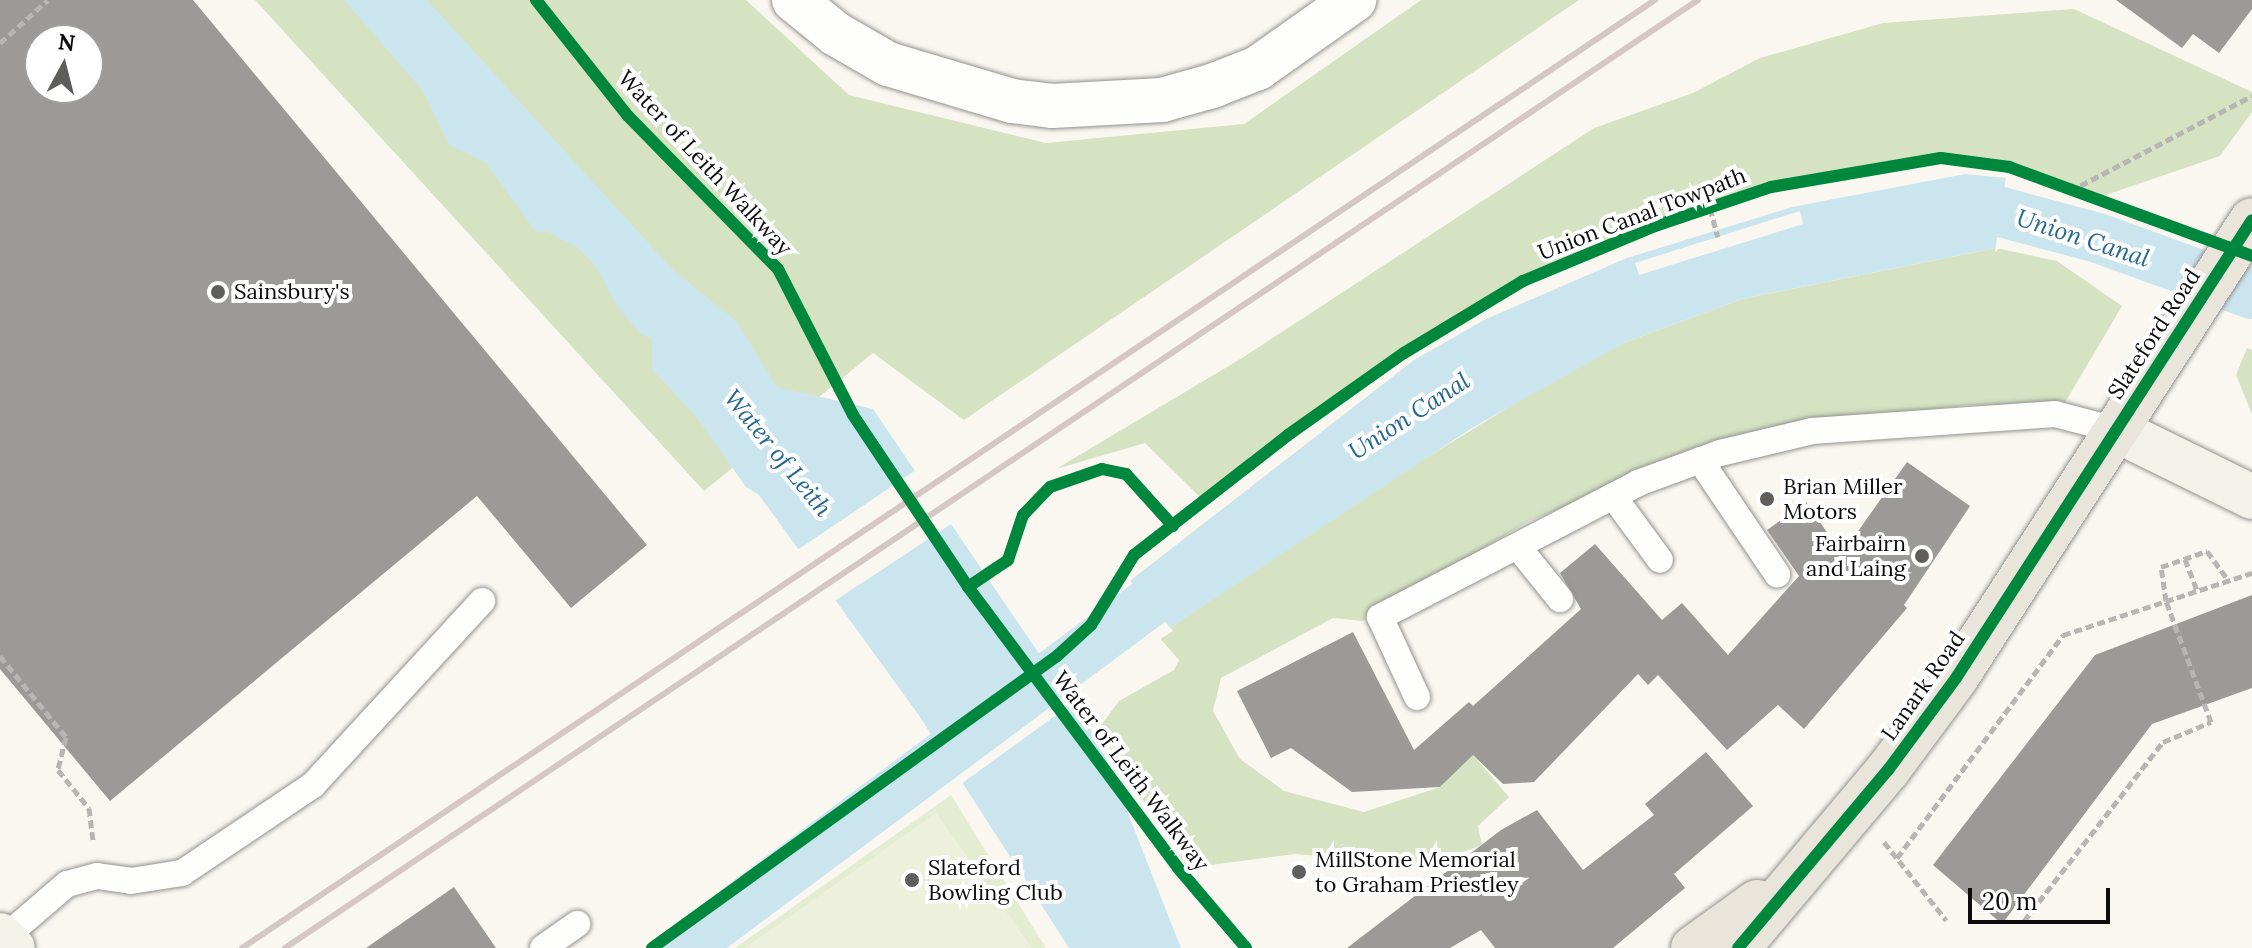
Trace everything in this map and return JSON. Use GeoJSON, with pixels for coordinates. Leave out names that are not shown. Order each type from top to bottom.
{"type":"FeatureCollection","features":[{"type":"Feature","properties":{"kind":"main road","name":"Slateford Road"},"geometry":{"type":"LineString","coordinates":[[2116,430],[2252,220]]}},
{"type":"Feature","properties":{"kind":"main road","name":"Lanark Road"},"geometry":{"type":"LineString","coordinates":[[1738,948],[1857,806],[1956,678],[2116,430]]}},
{"type":"Feature","properties":{"kind":"main road","name":"Lanark Road"},"geometry":{"type":"LineString","coordinates":[[1693,948],[1816,856]]}},
{"type":"Feature","properties":{"kind":"street"},"geometry":{"type":"LineString","coordinates":[[794,0],[888,64],[959,88],[1052,106],[1162,100],[1212,86],[1258,68],[1354,0]]}},
{"type":"Feature","properties":{"kind":"street"},"geometry":{"type":"LineString","coordinates":[[2116,430],[2252,497]]}},
{"type":"Feature","properties":{"kind":"lane"},"geometry":{"type":"LineString","coordinates":[[1417,697],[1380,617],[1613,496],[1700,460],[1812,431],[1990,415],[2055,414],[2116,430]]}},
{"type":"Feature","properties":{"kind":"lane"},"geometry":{"type":"LineString","coordinates":[[1700,460],[1777,574]]}},
{"type":"Feature","properties":{"kind":"lane"},"geometry":{"type":"LineString","coordinates":[[1613,496],[1660,560]]}},
{"type":"Feature","properties":{"kind":"lane"},"geometry":{"type":"LineString","coordinates":[[1518,547],[1560,599]]}},
{"type":"Feature","properties":{"kind":"lane"},"geometry":{"type":"LineString","coordinates":[[5,940],[67,884],[97,876],[131,881],[182,873],[313,785],[482,601]]}},
{"type":"Feature","properties":{"kind":"lane"},"geometry":{"type":"LineString","coordinates":[[543,948],[577,924]]}},
{"type":"Feature","properties":{"kind":"path"},"geometry":{"type":"LineString","coordinates":[[0,43],[48,0]]}},
{"type":"Feature","properties":{"kind":"path"},"geometry":{"type":"LineString","coordinates":[[2064,189],[2252,96]]}},
{"type":"Feature","properties":{"kind":"path"},"geometry":{"type":"LineString","coordinates":[[2064,189],[2084,196]]}},
{"type":"Feature","properties":{"kind":"path"},"geometry":{"type":"LineString","coordinates":[[1716,206],[1718,237]]}},
{"type":"Feature","properties":{"kind":"path"},"geometry":{"type":"LineString","coordinates":[[968,587],[1008,560],[1023,515],[1050,487],[1102,469],[1126,474],[1173,526]]}},
{"type":"Feature","properties":{"kind":"path"},"geometry":{"type":"LineString","coordinates":[[2024,921],[2163,742],[2211,722],[2166,601],[2161,567],[2207,551],[2228,580]]}},
{"type":"Feature","properties":{"kind":"path"},"geometry":{"type":"LineString","coordinates":[[2185,559],[2197,591]]}},
{"type":"Feature","properties":{"kind":"path"},"geometry":{"type":"LineString","coordinates":[[1897,858],[2063,635],[2252,573]]}},
{"type":"Feature","properties":{"kind":"path"},"geometry":{"type":"LineString","coordinates":[[959,574],[977,599]]}},
{"type":"Feature","properties":{"kind":"path"},"geometry":{"type":"LineString","coordinates":[[0,656],[66,737],[58,770],[89,808],[97,876]]}},
{"type":"Feature","properties":{"kind":"path"},"geometry":{"type":"LineString","coordinates":[[1857,806],[1946,920]]}},
{"type":"Feature","properties":{"kind":"green space"},"geometry":{"type":"Polygon","coordinates":[[[255,0],[746,0],[849,95],[1046,143],[1244,124],[1421,0],[1579,0],[964,420],[873,353],[704,491],[255,0]]]}},
{"type":"Feature","properties":{"kind":"green space"},"geometry":{"type":"Polygon","coordinates":[[[2074,9],[2252,92],[2252,112],[2220,156],[2100,197],[1976,159],[1887,165],[1771,187],[1655,226],[1523,281],[1404,353],[1204,501],[1145,443],[1056,469],[1242,358],[1594,128],[1693,93],[1760,58],[1883,23],[2074,9]]]}},
{"type":"Feature","properties":{"kind":"green space"},"geometry":{"type":"Polygon","coordinates":[[[1996,248],[2057,261],[2122,306],[2063,406],[1969,405],[1852,418],[1662,467],[1527,522],[1363,621],[1333,618],[1221,678],[1213,711],[1240,759],[1284,791],[1364,812],[1440,787],[1473,755],[1509,797],[1478,826],[1482,845],[1429,865],[1295,854],[1188,868],[1097,731],[1119,701],[1174,670],[1179,660],[1158,636],[1374,490],[1569,370],[1626,342],[1742,299],[1996,248]]]}},
{"type":"Feature","properties":{"kind":"green space"},"geometry":{"type":"Polygon","coordinates":[[[2247,348],[2252,350],[2252,414],[2236,375],[2247,348]]]}},
{"type":"Feature","properties":{"kind":"green space","name":"Slateford Bowling Club"},"geometry":{"type":"Polygon","coordinates":[[[951,795],[1046,948],[735,948],[951,795]]]}},
{"type":"Feature","properties":{"kind":"green space","name":"Slateford Bowling Club"},"geometry":{"type":"Polygon","coordinates":[[[936,813],[1032,948],[745,948],[936,813]]]}},
{"type":"Feature","properties":{"kind":"water","name":"Water of Leith"},"geometry":{"type":"Polygon","coordinates":[[[344,0],[427,0],[673,270],[736,321],[777,387],[873,409],[1101,745],[1181,948],[1069,948],[918,714],[759,495],[746,487],[697,418],[652,369],[652,339],[641,334],[616,305],[597,268],[578,248],[548,232],[536,232],[486,163],[449,145],[423,91],[344,0]]]}},
{"type":"Feature","properties":{"kind":"water"},"geometry":{"type":"Polygon","coordinates":[[[1965,174],[2006,178],[1996,248],[1742,299],[1626,342],[1472,428],[1158,636],[1122,587],[1414,360],[1486,319],[1627,258],[1792,207],[1965,174]]]}},
{"type":"Feature","properties":{"kind":"pier"},"geometry":{"type":"Polygon","coordinates":[[[2007,174],[2000,248],[1995,252],[2006,178],[2007,174]]]}},
{"type":"Feature","properties":{"kind":"pier"},"geometry":{"type":"Polygon","coordinates":[[[1800,211],[1803,224],[1639,275],[1635,263],[1800,211]]]}},
{"type":"Feature","properties":{"kind":"pier"},"geometry":{"type":"Polygon","coordinates":[[[916,470],[954,522],[833,602],[796,551],[916,470]]]}},
{"type":"Feature","properties":{"kind":"pier"},"geometry":{"type":"Polygon","coordinates":[[[1127,577],[1173,631],[1159,640],[1101,645],[1106,607],[1127,577]]]}},
{"type":"Feature","properties":{"kind":"pier"},"geometry":{"type":"Polygon","coordinates":[[[1048,657],[1077,700],[961,784],[932,740],[1048,657]]]}},
{"type":"Feature","properties":{"kind":"building","name":"Sainsbury's"},"geometry":{"type":"Polygon","coordinates":[[[0,0],[193,0],[647,545],[571,608],[477,496],[110,801],[0,669],[0,0]]]}},
{"type":"Feature","properties":{"kind":"building"},"geometry":{"type":"Polygon","coordinates":[[[2116,0],[2252,0],[2252,9],[2219,53],[2193,34],[2182,48],[2116,0]]]}},
{"type":"Feature","properties":{"kind":"building"},"geometry":{"type":"Polygon","coordinates":[[[1907,462],[1970,506],[1904,605],[1907,608],[1804,729],[1778,705],[1727,750],[1658,675],[1648,685],[1638,674],[1534,782],[1503,784],[1473,755],[1440,787],[1352,792],[1291,748],[1271,758],[1237,691],[1353,632],[1414,750],[1469,702],[1473,706],[1581,609],[1560,573],[1595,544],[1662,620],[1682,603],[1728,655],[1799,576],[1767,530],[1806,502],[1842,554],[1907,462]]]}},
{"type":"Feature","properties":{"kind":"building"},"geometry":{"type":"Polygon","coordinates":[[[2252,595],[2252,688],[2152,724],[2002,924],[1933,865],[2095,655],[2252,595]]]}},
{"type":"Feature","properties":{"kind":"building"},"geometry":{"type":"Polygon","coordinates":[[[1706,752],[1753,806],[1674,874],[1685,888],[1613,948],[1495,948],[1481,930],[1450,948],[1347,948],[1501,830],[1537,810],[1583,870],[1654,815],[1645,804],[1706,752]]]}},
{"type":"Feature","properties":{"kind":"building"},"geometry":{"type":"Polygon","coordinates":[[[454,887],[496,948],[366,948],[454,887]]]}},
{"type":"Feature","properties":{"kind":"waterway","name":"Union Canal"},"geometry":{"type":"LineString","coordinates":[[1935,217],[2001,212],[2098,238],[2252,294]]}},
{"type":"Feature","properties":{"kind":"waterway","name":"Union Canal"},"geometry":{"type":"LineString","coordinates":[[685,948],[1155,598]]}},
{"type":"Feature","properties":{"kind":"railway"},"geometry":{"type":"LineString","coordinates":[[242,948],[1655,0]]}},
{"type":"Feature","properties":{"kind":"railway"},"geometry":{"type":"LineString","coordinates":[[285,948],[1698,0]]}},
{"type":"Feature","properties":{"kind":"cycle path","name":"Water of Leith Walkway"},"geometry":{"type":"LineString","coordinates":[[536,0],[628,116],[778,269],[853,415],[968,587],[1178,868],[1246,948]]}},
{"type":"Feature","properties":{"kind":"cycle path","name":"Union Canal Towpath"},"geometry":{"type":"LineString","coordinates":[[652,948],[1057,656],[1091,625],[1134,555],[1288,435],[1404,353],[1523,281],[1655,226],[1771,187],[1941,158],[2009,167],[2252,256]]}},
{"type":"Feature","properties":{"kind":"cycle path"},"geometry":{"type":"LineString","coordinates":[[1738,948],[1888,770],[1956,678],[2252,220]]}},
{"type":"Feature","properties":{"kind":"cycle path"},"geometry":{"type":"LineString","coordinates":[[968,587],[1008,560],[1023,515],[1050,487],[1102,469],[1126,474],[1173,526]]}},
{"type":"Feature","properties":{"kind":"place","name":"Sainsbury's"},"geometry":{"type":"Point","coordinates":[218,292]}},
{"type":"Feature","properties":{"kind":"place","name":"Brian Miller Motors"},"geometry":{"type":"Point","coordinates":[1767,499]}},
{"type":"Feature","properties":{"kind":"place","name":"Fairbairn and Laing"},"geometry":{"type":"Point","coordinates":[1922,556]}},
{"type":"Feature","properties":{"kind":"place","name":"MillStone Memorial to Graham Priestley"},"geometry":{"type":"Point","coordinates":[1299,872]}},
{"type":"Feature","properties":{"kind":"place","name":"Slateford Bowling Club"},"geometry":{"type":"Point","coordinates":[912,880]}}]}
